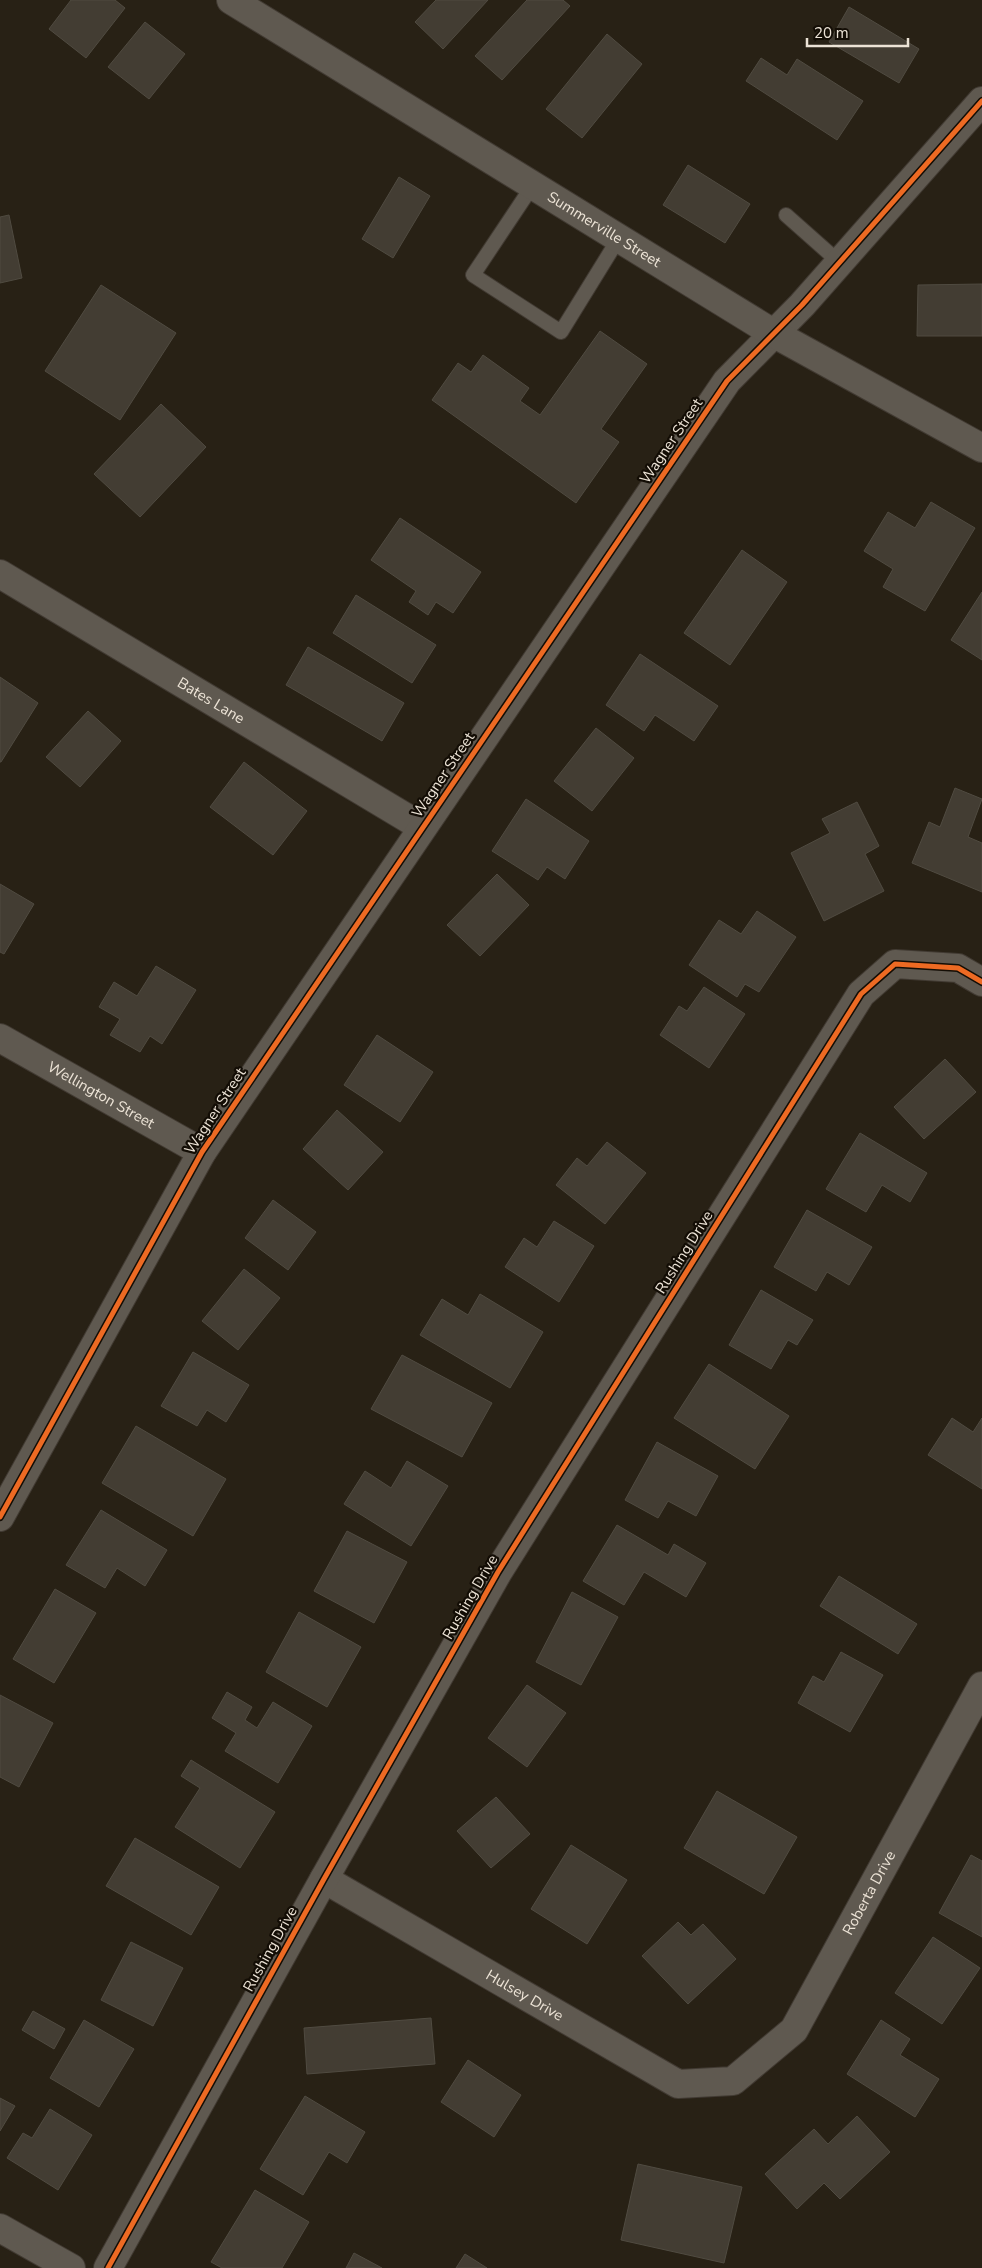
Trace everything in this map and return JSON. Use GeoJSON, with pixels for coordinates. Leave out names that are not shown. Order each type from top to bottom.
{"type":"FeatureCollection","features":[{"type":"Feature","properties":{"kind":"street","name":"Summerville Street"},"geometry":{"type":"LineString","coordinates":[[231,0],[773,333],[982,448]]}},
{"type":"Feature","properties":{"kind":"street","name":"Wagner Street"},"geometry":{"type":"LineString","coordinates":[[0,1517],[202,1152],[727,381],[802,305],[982,101]]}},
{"type":"Feature","properties":{"kind":"street","name":"Bates Lane"},"geometry":{"type":"LineString","coordinates":[[0,574],[422,828]]}},
{"type":"Feature","properties":{"kind":"street","name":"Rushing Drive"},"geometry":{"type":"LineString","coordinates":[[108,2268],[324,1879],[498,1572],[860,994],[895,964],[958,968],[982,982]]}},
{"type":"Feature","properties":{"kind":"street","name":"Wellington Street"},"geometry":{"type":"LineString","coordinates":[[0,1038],[202,1152]]}},
{"type":"Feature","properties":{"kind":"street","name":"Roberta Drive"},"geometry":{"type":"LineString","coordinates":[[733,2081],[794,2030],[982,1686]]}},
{"type":"Feature","properties":{"kind":"street","name":"Hulsey Drive"},"geometry":{"type":"LineString","coordinates":[[324,1879],[678,2084],[733,2081]]}},
{"type":"Feature","properties":{"kind":"street"},"geometry":{"type":"LineString","coordinates":[[0,2228],[71,2268]]}},
{"type":"Feature","properties":{"kind":"lane"},"geometry":{"type":"LineString","coordinates":[[532,185],[473,275],[561,332],[619,238]]}},
{"type":"Feature","properties":{"kind":"lane"},"geometry":{"type":"LineString","coordinates":[[786,215],[839,262]]}},
{"type":"Feature","properties":{"kind":"building"},"geometry":{"type":"Polygon","coordinates":[[[71,0],[115,0],[125,8],[86,58],[49,29],[71,0]]]}},
{"type":"Feature","properties":{"kind":"building"},"geometry":{"type":"Polygon","coordinates":[[[436,0],[488,0],[443,49],[415,22],[436,0]]]}},
{"type":"Feature","properties":{"kind":"building"},"geometry":{"type":"Polygon","coordinates":[[[527,0],[563,0],[570,6],[502,80],[475,56],[527,0]]]}},
{"type":"Feature","properties":{"kind":"building"},"geometry":{"type":"Polygon","coordinates":[[[849,7],[919,49],[899,83],[829,42],[849,7]]]}},
{"type":"Feature","properties":{"kind":"building"},"geometry":{"type":"Polygon","coordinates":[[[145,22],[185,54],[149,99],[108,67],[145,22]]]}},
{"type":"Feature","properties":{"kind":"building"},"geometry":{"type":"Polygon","coordinates":[[[607,34],[642,64],[582,138],[546,109],[607,34]]]}},
{"type":"Feature","properties":{"kind":"building"},"geometry":{"type":"Polygon","coordinates":[[[761,58],[787,75],[797,59],[863,101],[837,140],[746,81],[761,58]]]}},
{"type":"Feature","properties":{"kind":"building"},"geometry":{"type":"Polygon","coordinates":[[[688,165],[750,204],[725,243],[663,205],[688,165]]]}},
{"type":"Feature","properties":{"kind":"building"},"geometry":{"type":"Polygon","coordinates":[[[399,177],[430,196],[393,258],[362,239],[399,177]]]}},
{"type":"Feature","properties":{"kind":"building"},"geometry":{"type":"Polygon","coordinates":[[[9,215],[22,278],[0,283],[0,217],[9,215]]]}},
{"type":"Feature","properties":{"kind":"building"},"geometry":{"type":"Polygon","coordinates":[[[982,284],[982,336],[917,336],[918,285],[982,284]]]}},
{"type":"Feature","properties":{"kind":"building"},"geometry":{"type":"Polygon","coordinates":[[[101,285],[176,333],[120,420],[45,371],[101,285]]]}},
{"type":"Feature","properties":{"kind":"building"},"geometry":{"type":"Polygon","coordinates":[[[600,331],[647,364],[601,429],[619,442],[576,503],[432,400],[458,363],[471,372],[483,355],[529,388],[520,401],[540,415],[600,331]]]}},
{"type":"Feature","properties":{"kind":"building"},"geometry":{"type":"Polygon","coordinates":[[[161,404],[206,447],[140,517],[94,474],[161,404]]]}},
{"type":"Feature","properties":{"kind":"building"},"geometry":{"type":"Polygon","coordinates":[[[931,502],[975,528],[925,611],[883,587],[893,569],[864,551],[888,512],[915,528],[931,502]]]}},
{"type":"Feature","properties":{"kind":"building"},"geometry":{"type":"Polygon","coordinates":[[[400,518],[481,572],[453,613],[436,602],[428,615],[409,602],[416,591],[371,560],[400,518]]]}},
{"type":"Feature","properties":{"kind":"building"},"geometry":{"type":"Polygon","coordinates":[[[742,550],[787,582],[730,665],[684,633],[742,550]]]}},
{"type":"Feature","properties":{"kind":"building"},"geometry":{"type":"Polygon","coordinates":[[[982,592],[982,660],[951,640],[982,592]]]}},
{"type":"Feature","properties":{"kind":"building"},"geometry":{"type":"Polygon","coordinates":[[[356,595],[436,645],[412,683],[333,633],[356,595]]]}},
{"type":"Feature","properties":{"kind":"building"},"geometry":{"type":"Polygon","coordinates":[[[308,647],[404,703],[382,741],[286,685],[308,647]]]}},
{"type":"Feature","properties":{"kind":"building"},"geometry":{"type":"Polygon","coordinates":[[[640,654],[718,706],[694,741],[655,715],[644,731],[606,705],[640,654]]]}},
{"type":"Feature","properties":{"kind":"building"},"geometry":{"type":"Polygon","coordinates":[[[0,677],[38,703],[1,762],[0,762],[0,677]]]}},
{"type":"Feature","properties":{"kind":"building"},"geometry":{"type":"Polygon","coordinates":[[[88,711],[121,741],[80,787],[46,757],[88,711]]]}},
{"type":"Feature","properties":{"kind":"building"},"geometry":{"type":"Polygon","coordinates":[[[596,728],[634,758],[592,811],[554,781],[596,728]]]}},
{"type":"Feature","properties":{"kind":"building"},"geometry":{"type":"Polygon","coordinates":[[[244,762],[307,811],[273,855],[210,807],[244,762]]]}},
{"type":"Feature","properties":{"kind":"building"},"geometry":{"type":"Polygon","coordinates":[[[955,788],[982,799],[968,837],[982,843],[982,892],[912,863],[929,822],[940,827],[955,788]]]}},
{"type":"Feature","properties":{"kind":"building"},"geometry":{"type":"Polygon","coordinates":[[[526,799],[589,841],[565,879],[547,867],[538,880],[492,851],[526,799]]]}},
{"type":"Feature","properties":{"kind":"building"},"geometry":{"type":"Polygon","coordinates":[[[857,802],[879,846],[865,854],[884,891],[824,921],[791,853],[830,833],[822,819],[857,802]]]}},
{"type":"Feature","properties":{"kind":"building"},"geometry":{"type":"Polygon","coordinates":[[[497,874],[529,905],[480,956],[447,925],[497,874]]]}},
{"type":"Feature","properties":{"kind":"building"},"geometry":{"type":"Polygon","coordinates":[[[0,884],[34,904],[4,954],[0,952],[0,884]]]}},
{"type":"Feature","properties":{"kind":"building"},"geometry":{"type":"Polygon","coordinates":[[[757,911],[796,937],[759,992],[745,984],[737,997],[689,965],[719,920],[741,934],[757,911]]]}},
{"type":"Feature","properties":{"kind":"building"},"geometry":{"type":"Polygon","coordinates":[[[156,966],[196,990],[162,1044],[150,1036],[140,1052],[110,1035],[120,1019],[99,1007],[114,982],[137,996],[156,966]]]}},
{"type":"Feature","properties":{"kind":"building"},"geometry":{"type":"Polygon","coordinates":[[[704,987],[745,1014],[709,1068],[660,1035],[679,1006],[687,1011],[704,987]]]}},
{"type":"Feature","properties":{"kind":"building"},"geometry":{"type":"Polygon","coordinates":[[[377,1035],[433,1072],[400,1122],[344,1085],[377,1035]]]}},
{"type":"Feature","properties":{"kind":"building"},"geometry":{"type":"Polygon","coordinates":[[[945,1059],[976,1092],[924,1139],[894,1107],[945,1059]]]}},
{"type":"Feature","properties":{"kind":"building"},"geometry":{"type":"Polygon","coordinates":[[[337,1110],[383,1152],[348,1190],[303,1149],[337,1110]]]}},
{"type":"Feature","properties":{"kind":"building"},"geometry":{"type":"Polygon","coordinates":[[[860,1133],[927,1173],[910,1202],[882,1185],[866,1212],[826,1189],[860,1133]]]}},
{"type":"Feature","properties":{"kind":"building"},"geometry":{"type":"Polygon","coordinates":[[[607,1142],[646,1173],[605,1224],[556,1185],[577,1158],[587,1166],[607,1142]]]}},
{"type":"Feature","properties":{"kind":"building"},"geometry":{"type":"Polygon","coordinates":[[[273,1200],[316,1232],[288,1270],[245,1238],[273,1200]]]}},
{"type":"Feature","properties":{"kind":"building"},"geometry":{"type":"Polygon","coordinates":[[[807,1210],[872,1247],[849,1285],[827,1272],[816,1291],[774,1267],[807,1210]]]}},
{"type":"Feature","properties":{"kind":"building"},"geometry":{"type":"Polygon","coordinates":[[[554,1221],[594,1246],[559,1302],[505,1267],[524,1238],[537,1247],[554,1221]]]}},
{"type":"Feature","properties":{"kind":"building"},"geometry":{"type":"Polygon","coordinates":[[[244,1269],[280,1298],[238,1350],[202,1321],[244,1269]]]}},
{"type":"Feature","properties":{"kind":"building"},"geometry":{"type":"Polygon","coordinates":[[[761,1290],[813,1320],[797,1345],[788,1340],[771,1369],[729,1345],[761,1290]]]}},
{"type":"Feature","properties":{"kind":"building"},"geometry":{"type":"Polygon","coordinates":[[[480,1294],[543,1332],[510,1388],[420,1335],[442,1299],[468,1315],[480,1294]]]}},
{"type":"Feature","properties":{"kind":"building"},"geometry":{"type":"Polygon","coordinates":[[[193,1352],[249,1385],[226,1422],[207,1410],[197,1426],[161,1406],[193,1352]]]}},
{"type":"Feature","properties":{"kind":"building"},"geometry":{"type":"Polygon","coordinates":[[[402,1355],[492,1403],[462,1457],[371,1409],[402,1355]]]}},
{"type":"Feature","properties":{"kind":"building"},"geometry":{"type":"Polygon","coordinates":[[[709,1364],[789,1416],[755,1469],[674,1418],[709,1364]]]}},
{"type":"Feature","properties":{"kind":"building"},"geometry":{"type":"Polygon","coordinates":[[[952,1418],[973,1432],[982,1418],[982,1489],[928,1455],[952,1418]]]}},
{"type":"Feature","properties":{"kind":"building"},"geometry":{"type":"Polygon","coordinates":[[[136,1426],[226,1479],[193,1536],[102,1483],[136,1426]]]}},
{"type":"Feature","properties":{"kind":"building"},"geometry":{"type":"Polygon","coordinates":[[[657,1442],[718,1476],[696,1516],[668,1501],[658,1518],[625,1500],[657,1442]]]}},
{"type":"Feature","properties":{"kind":"building"},"geometry":{"type":"Polygon","coordinates":[[[407,1461],[448,1486],[411,1546],[344,1504],[365,1471],[391,1488],[407,1461]]]}},
{"type":"Feature","properties":{"kind":"building"},"geometry":{"type":"Polygon","coordinates":[[[101,1510],[167,1550],[145,1586],[117,1568],[105,1588],[66,1565],[101,1510]]]}},
{"type":"Feature","properties":{"kind":"building"},"geometry":{"type":"Polygon","coordinates":[[[617,1525],[668,1555],[674,1544],[706,1563],[686,1597],[644,1572],[624,1605],[583,1581],[617,1525]]]}},
{"type":"Feature","properties":{"kind":"building"},"geometry":{"type":"Polygon","coordinates":[[[347,1531],[407,1562],[374,1623],[314,1591],[347,1531]]]}},
{"type":"Feature","properties":{"kind":"building"},"geometry":{"type":"Polygon","coordinates":[[[839,1576],[917,1624],[898,1654],[820,1606],[839,1576]]]}},
{"type":"Feature","properties":{"kind":"building"},"geometry":{"type":"Polygon","coordinates":[[[55,1589],[96,1613],[54,1683],[13,1659],[55,1589]]]}},
{"type":"Feature","properties":{"kind":"building"},"geometry":{"type":"Polygon","coordinates":[[[572,1592],[618,1617],[581,1685],[536,1662],[572,1592]]]}},
{"type":"Feature","properties":{"kind":"building"},"geometry":{"type":"Polygon","coordinates":[[[299,1612],[361,1647],[327,1707],[266,1672],[299,1612]]]}},
{"type":"Feature","properties":{"kind":"building"},"geometry":{"type":"Polygon","coordinates":[[[841,1652],[883,1675],[850,1732],[798,1703],[813,1676],[824,1682],[841,1652]]]}},
{"type":"Feature","properties":{"kind":"building"},"geometry":{"type":"Polygon","coordinates":[[[527,1685],[566,1713],[527,1767],[488,1738],[527,1685]]]}},
{"type":"Feature","properties":{"kind":"building"},"geometry":{"type":"Polygon","coordinates":[[[227,1692],[252,1707],[245,1720],[257,1728],[273,1702],[312,1726],[278,1783],[225,1751],[236,1733],[212,1718],[227,1692]]]}},
{"type":"Feature","properties":{"kind":"building"},"geometry":{"type":"Polygon","coordinates":[[[0,1695],[53,1723],[19,1787],[0,1777],[0,1695]]]}},
{"type":"Feature","properties":{"kind":"building"},"geometry":{"type":"Polygon","coordinates":[[[191,1760],[275,1812],[240,1868],[175,1827],[200,1788],[181,1776],[191,1760]]]}},
{"type":"Feature","properties":{"kind":"building"},"geometry":{"type":"Polygon","coordinates":[[[717,1791],[797,1837],[764,1894],[684,1848],[717,1791]]]}},
{"type":"Feature","properties":{"kind":"building"},"geometry":{"type":"Polygon","coordinates":[[[496,1797],[530,1834],[491,1868],[457,1831],[496,1797]]]}},
{"type":"Feature","properties":{"kind":"building"},"geometry":{"type":"Polygon","coordinates":[[[135,1838],[219,1887],[191,1935],[106,1886],[135,1838]]]}},
{"type":"Feature","properties":{"kind":"building"},"geometry":{"type":"Polygon","coordinates":[[[571,1845],[627,1880],[587,1944],[531,1909],[571,1845]]]}},
{"type":"Feature","properties":{"kind":"building"},"geometry":{"type":"Polygon","coordinates":[[[971,1855],[982,1861],[982,1937],[939,1913],[971,1855]]]}},
{"type":"Feature","properties":{"kind":"building"},"geometry":{"type":"Polygon","coordinates":[[[678,1922],[691,1935],[703,1924],[736,1959],[688,2004],[642,1956],[678,1922]]]}},
{"type":"Feature","properties":{"kind":"building"},"geometry":{"type":"Polygon","coordinates":[[[933,1937],[980,1968],[942,2024],[895,1993],[933,1937]]]}},
{"type":"Feature","properties":{"kind":"building"},"geometry":{"type":"Polygon","coordinates":[[[131,1942],[183,1968],[153,2026],[101,2000],[131,1942]]]}},
{"type":"Feature","properties":{"kind":"building"},"geometry":{"type":"Polygon","coordinates":[[[33,2011],[65,2029],[54,2049],[22,2030],[33,2011]]]}},
{"type":"Feature","properties":{"kind":"building"},"geometry":{"type":"Polygon","coordinates":[[[431,2018],[435,2064],[307,2074],[304,2028],[431,2018]]]}},
{"type":"Feature","properties":{"kind":"building"},"geometry":{"type":"Polygon","coordinates":[[[84,2020],[134,2049],[99,2107],[50,2078],[84,2020]]]}},
{"type":"Feature","properties":{"kind":"building"},"geometry":{"type":"Polygon","coordinates":[[[881,2020],[910,2039],[900,2055],[939,2079],[915,2117],[847,2074],[881,2020]]]}},
{"type":"Feature","properties":{"kind":"building"},"geometry":{"type":"Polygon","coordinates":[[[468,2060],[521,2095],[494,2137],[441,2102],[468,2060]]]}},
{"type":"Feature","properties":{"kind":"building"},"geometry":{"type":"Polygon","coordinates":[[[305,2096],[365,2132],[347,2163],[329,2152],[303,2195],[260,2169],[305,2096]]]}},
{"type":"Feature","properties":{"kind":"building"},"geometry":{"type":"Polygon","coordinates":[[[0,2098],[15,2106],[0,2131],[0,2098]]]}},
{"type":"Feature","properties":{"kind":"building"},"geometry":{"type":"Polygon","coordinates":[[[50,2109],[92,2135],[58,2190],[7,2158],[23,2133],[32,2138],[50,2109]]]}},
{"type":"Feature","properties":{"kind":"building"},"geometry":{"type":"Polygon","coordinates":[[[857,2116],[890,2152],[840,2199],[824,2183],[797,2209],[765,2174],[814,2129],[828,2144],[857,2116]]]}},
{"type":"Feature","properties":{"kind":"building"},"geometry":{"type":"Polygon","coordinates":[[[638,2164],[742,2187],[724,2263],[621,2240],[638,2164]]]}},
{"type":"Feature","properties":{"kind":"building"},"geometry":{"type":"Polygon","coordinates":[[[255,2190],[309,2222],[282,2268],[222,2268],[211,2262],[255,2190]]]}},
{"type":"Feature","properties":{"kind":"building"},"geometry":{"type":"Polygon","coordinates":[[[354,2253],[382,2268],[346,2268],[354,2253]]]}},
{"type":"Feature","properties":{"kind":"building"},"geometry":{"type":"Polygon","coordinates":[[[465,2254],[487,2268],[456,2268],[465,2254]]]}},
{"type":"Feature","properties":{"kind":"cycle path"},"geometry":{"type":"LineString","coordinates":[[0,1517],[202,1152],[727,381],[802,305],[982,101]]}},
{"type":"Feature","properties":{"kind":"cycle path"},"geometry":{"type":"LineString","coordinates":[[108,2268],[324,1879],[498,1572],[861,994],[895,964],[958,968],[982,982]]}}]}
